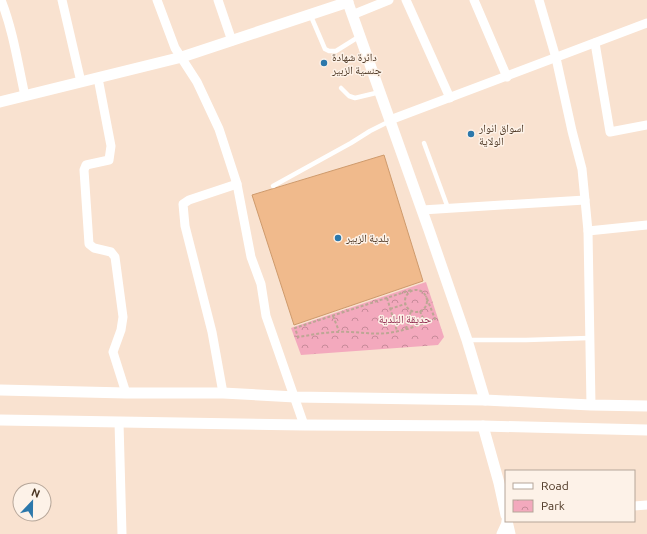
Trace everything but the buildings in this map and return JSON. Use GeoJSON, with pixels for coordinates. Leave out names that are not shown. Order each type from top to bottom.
{"type":"FeatureCollection","features":[{"type":"Feature","properties":{"kind":"street"},"geometry":{"type":"LineString","coordinates":[[1,0],[14,45],[25,96]]}},
{"type":"Feature","properties":{"kind":"street"},"geometry":{"type":"LineString","coordinates":[[62,0],[81,82]]}},
{"type":"Feature","properties":{"kind":"street"},"geometry":{"type":"LineString","coordinates":[[157,0],[176,48],[197,82],[219,129],[237,184],[251,257],[261,284],[266,316],[304,425]]}},
{"type":"Feature","properties":{"kind":"street"},"geometry":{"type":"LineString","coordinates":[[218,0],[232,40]]}},
{"type":"Feature","properties":{"kind":"street"},"geometry":{"type":"LineString","coordinates":[[352,16],[389,0]]}},
{"type":"Feature","properties":{"kind":"street"},"geometry":{"type":"LineString","coordinates":[[406,0],[450,98]]}},
{"type":"Feature","properties":{"kind":"street"},"geometry":{"type":"LineString","coordinates":[[474,0],[507,77]]}},
{"type":"Feature","properties":{"kind":"street"},"geometry":{"type":"LineString","coordinates":[[539,0],[556,58],[582,169],[588,231],[591,405]]}},
{"type":"Feature","properties":{"kind":"street"},"geometry":{"type":"LineString","coordinates":[[0,102],[182,57],[348,1],[467,340],[485,400]]}},
{"type":"Feature","properties":{"kind":"street"},"geometry":{"type":"LineString","coordinates":[[390,120],[647,23]]}},
{"type":"Feature","properties":{"kind":"street"},"geometry":{"type":"LineString","coordinates":[[595,43],[610,132],[647,125]]}},
{"type":"Feature","properties":{"kind":"street"},"geometry":{"type":"LineString","coordinates":[[98,78],[111,146],[108,160],[86,165],[84,170],[89,244],[94,248],[111,252],[115,257],[123,317],[121,330],[113,352],[126,392]]}},
{"type":"Feature","properties":{"kind":"street"},"geometry":{"type":"LineString","coordinates":[[224,393],[212,332],[185,226],[183,204],[189,200],[237,184]]}},
{"type":"Feature","properties":{"kind":"street"},"geometry":{"type":"LineString","coordinates":[[422,210],[585,200]]}},
{"type":"Feature","properties":{"kind":"street"},"geometry":{"type":"LineString","coordinates":[[588,231],[647,225]]}},
{"type":"Feature","properties":{"kind":"street"},"geometry":{"type":"LineString","coordinates":[[0,390],[224,393],[294,397],[485,400],[647,406]]}},
{"type":"Feature","properties":{"kind":"street"},"geometry":{"type":"LineString","coordinates":[[0,420],[304,425],[483,426],[647,430]]}},
{"type":"Feature","properties":{"kind":"street"},"geometry":{"type":"LineString","coordinates":[[119,422],[122,534]]}},
{"type":"Feature","properties":{"kind":"street"},"geometry":{"type":"LineString","coordinates":[[483,426],[505,510]]}},
{"type":"Feature","properties":{"kind":"street"},"geometry":{"type":"LineString","coordinates":[[635,506],[647,505]]}},
{"type":"Feature","properties":{"kind":"street"},"geometry":{"type":"LineString","coordinates":[[501,534],[507,522]]}},
{"type":"Feature","properties":{"kind":"street"},"geometry":{"type":"LineString","coordinates":[[507,522],[510,534]]}},
{"type":"Feature","properties":{"kind":"lane"},"geometry":{"type":"LineString","coordinates":[[310,14],[325,50],[336,51],[360,36]]}},
{"type":"Feature","properties":{"kind":"lane"},"geometry":{"type":"LineString","coordinates":[[341,88],[349,96],[355,98],[380,92]]}},
{"type":"Feature","properties":{"kind":"lane"},"geometry":{"type":"LineString","coordinates":[[272,186],[390,120]]}},
{"type":"Feature","properties":{"kind":"lane"},"geometry":{"type":"LineString","coordinates":[[424,143],[448,208]]}},
{"type":"Feature","properties":{"kind":"lane"},"geometry":{"type":"LineString","coordinates":[[467,340],[589,338]]}},
{"type":"Feature","properties":{"kind":"path"},"geometry":{"type":"LineString","coordinates":[[417,289],[423,291],[435,319],[398,332],[339,332],[298,337],[295,328],[411,290],[417,289]]}},
{"type":"Feature","properties":{"kind":"path"},"geometry":{"type":"LineString","coordinates":[[411,290],[405,296],[405,304],[411,311],[420,312],[425,308],[427,302],[426,296]]}},
{"type":"Feature","properties":{"kind":"path"},"geometry":{"type":"LineString","coordinates":[[387,298],[398,332]]}},
{"type":"Feature","properties":{"kind":"path"},"geometry":{"type":"LineString","coordinates":[[390,309],[405,304]]}},
{"type":"Feature","properties":{"kind":"path"},"geometry":{"type":"LineString","coordinates":[[406,329],[411,311]]}},
{"type":"Feature","properties":{"kind":"path"},"geometry":{"type":"LineString","coordinates":[[420,312],[424,323]]}},
{"type":"Feature","properties":{"kind":"path"},"geometry":{"type":"LineString","coordinates":[[333,316],[339,332]]}},
{"type":"Feature","properties":{"kind":"green space","name":"حديقة البلدية"},"geometry":{"type":"Polygon","coordinates":[[[426,282],[444,337],[438,345],[301,355],[291,328],[426,282]]]}},
{"type":"Feature","properties":{"kind":"place","name":"دائرة شهادة جنسية الزبير"},"geometry":{"type":"Point","coordinates":[324,63]}},
{"type":"Feature","properties":{"kind":"place","name":"اسواق انوار الولاية"},"geometry":{"type":"Point","coordinates":[471,134]}},
{"type":"Feature","properties":{"kind":"place","name":"بلدية الزبير"},"geometry":{"type":"Point","coordinates":[338,238]}}]}
